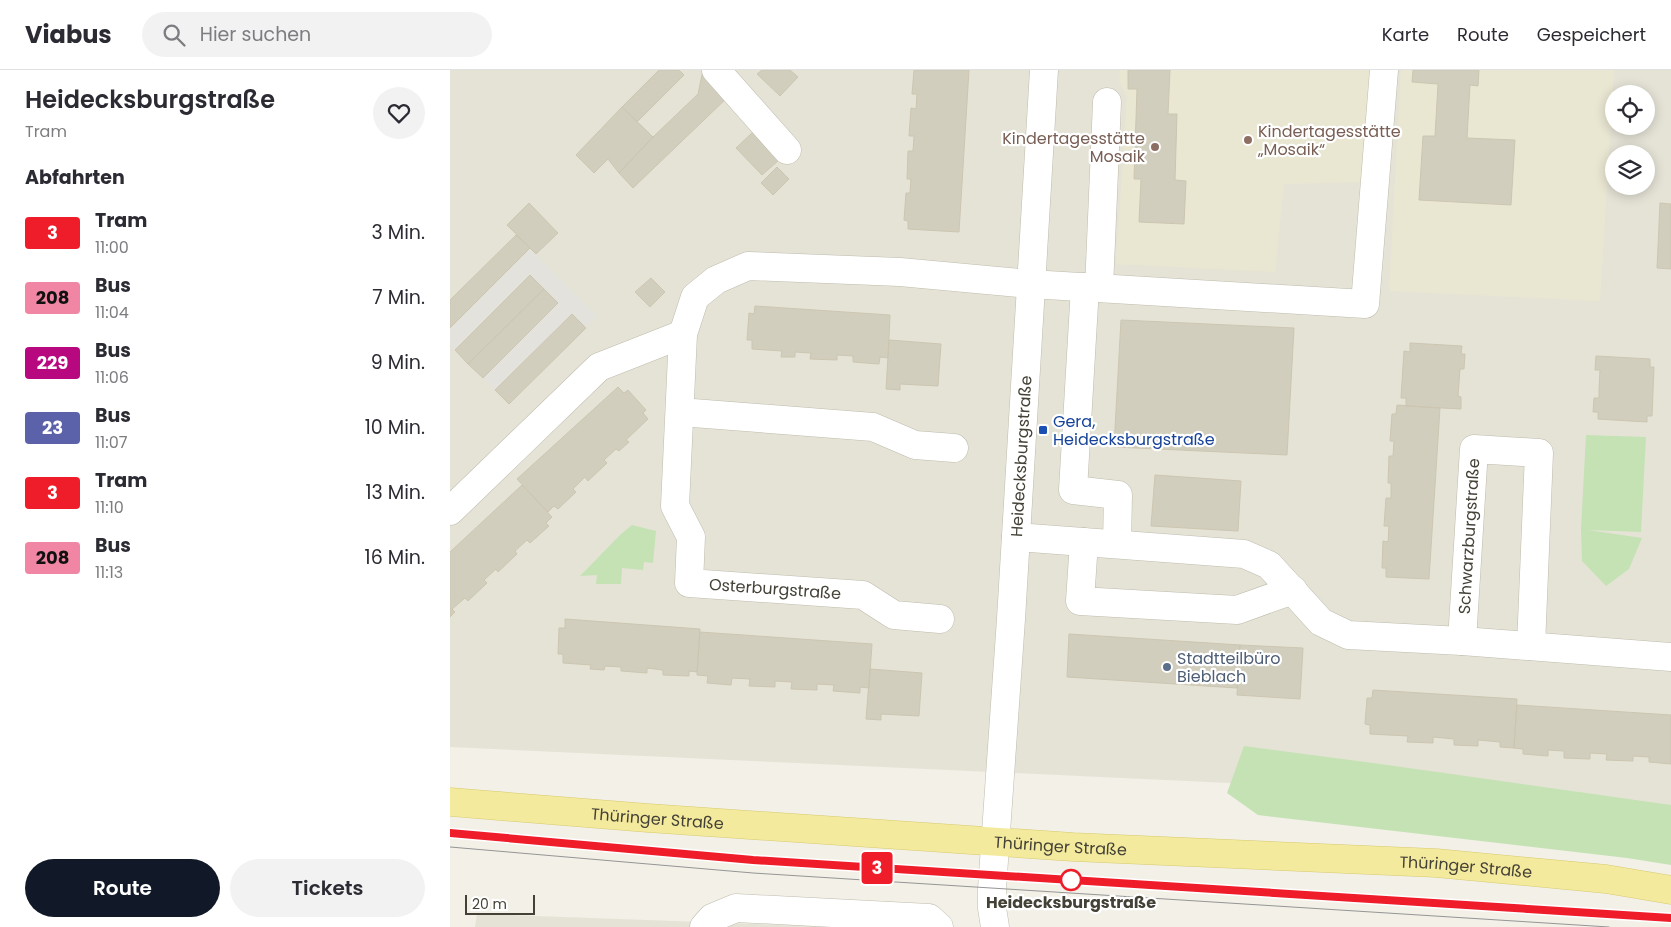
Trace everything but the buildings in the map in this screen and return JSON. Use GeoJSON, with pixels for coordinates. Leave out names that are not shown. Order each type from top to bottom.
{"type":"FeatureCollection","features":[{"type":"Feature","properties":{"kind":"main road","name":"Thüringer Straße"},"geometry":{"type":"LineString","coordinates":[[450,802],[1073,847],[1436,863],[1606,879],[1671,890]]}},
{"type":"Feature","properties":{"kind":"street"},"geometry":{"type":"LineString","coordinates":[[716,70],[787,150]]}},
{"type":"Feature","properties":{"kind":"street","name":"Heidecksburgstraße"},"geometry":{"type":"LineString","coordinates":[[995,927],[992,889],[1016,536],[1044,70]]}},
{"type":"Feature","properties":{"kind":"street","name":"Osterburgstraße"},"geometry":{"type":"LineString","coordinates":[[940,619],[894,615],[863,595],[690,583],[691,537],[674,506],[683,334],[695,297],[716,280],[748,266],[900,272],[1030,284],[1365,304],[1384,70]]}},
{"type":"Feature","properties":{"kind":"street"},"geometry":{"type":"LineString","coordinates":[[1107,102],[1073,490],[1118,495],[1117,544]]}},
{"type":"Feature","properties":{"kind":"street"},"geometry":{"type":"LineString","coordinates":[[450,511],[598,367],[683,334]]}},
{"type":"Feature","properties":{"kind":"street"},"geometry":{"type":"LineString","coordinates":[[680,412],[873,428],[914,444],[954,448]]}},
{"type":"Feature","properties":{"kind":"street","name":"Schwarzburgstraße"},"geometry":{"type":"LineString","coordinates":[[1462,641],[1474,449],[1539,453],[1531,646]]}},
{"type":"Feature","properties":{"kind":"street"},"geometry":{"type":"LineString","coordinates":[[1016,536],[1244,554],[1270,565],[1321,622],[1348,635],[1671,656]]}},
{"type":"Feature","properties":{"kind":"street"},"geometry":{"type":"LineString","coordinates":[[1084,542],[1080,601],[1237,610],[1293,590]]}},
{"type":"Feature","properties":{"kind":"street"},"geometry":{"type":"LineString","coordinates":[[704,927],[712,918],[736,908],[929,918],[939,927]]}},
{"type":"Feature","properties":{"kind":"shaded area"},"geometry":{"type":"Polygon","coordinates":[[[450,70],[1671,70],[1671,826],[1295,786],[450,747],[450,70]]]}},
{"type":"Feature","properties":{"kind":"shaded area","name":"Kindertagesstätte „Mosaik“"},"geometry":{"type":"Polygon","coordinates":[[[1120,70],[1375,70],[1368,182],[1284,184],[1275,272],[1116,264],[1127,97],[1119,81],[1120,70]]]}},
{"type":"Feature","properties":{"kind":"shaded area"},"geometry":{"type":"Polygon","coordinates":[[[1401,70],[1614,70],[1613,85],[1605,85],[1605,135],[1610,135],[1609,145],[1605,145],[1606,195],[1600,301],[1389,291],[1401,70]]]}},
{"type":"Feature","properties":{"kind":"shaded area"},"geometry":{"type":"Polygon","coordinates":[[[516,235],[597,316],[509,404],[450,345],[450,300],[516,235]]]}},
{"type":"Feature","properties":{"kind":"shaded area"},"geometry":{"type":"Polygon","coordinates":[[[477,914],[840,927],[475,927],[477,914]]]}},
{"type":"Feature","properties":{"kind":"green space"},"geometry":{"type":"Polygon","coordinates":[[[1586,435],[1646,437],[1641,532],[1588,530],[1642,538],[1629,569],[1606,586],[1582,561],[1581,529],[1586,435]]]}},
{"type":"Feature","properties":{"kind":"green space"},"geometry":{"type":"Polygon","coordinates":[[[632,525],[656,531],[653,563],[644,562],[643,570],[622,568],[621,584],[596,584],[597,575],[580,576],[621,534],[632,525]]]}},
{"type":"Feature","properties":{"kind":"green space"},"geometry":{"type":"Polygon","coordinates":[[[1244,746],[1671,805],[1671,865],[1627,858],[1258,815],[1227,793],[1244,746]]]}},
{"type":"Feature","properties":{"kind":"tram line"},"geometry":{"type":"LineString","coordinates":[[450,833],[753,860],[1671,918]]}},
{"type":"Feature","properties":{"kind":"tram line","name":"3"},"geometry":{"type":"LineString","coordinates":[[450,833],[753,860],[1410,900],[1671,918]]}},
{"type":"Feature","properties":{"kind":"tram line"},"geometry":{"type":"LineString","coordinates":[[450,847],[753,873],[1609,927]]}},
{"type":"Feature","properties":{"kind":"place","name":"Kindertagesstätte „Mosaik“"},"geometry":{"type":"Point","coordinates":[1248,140]}},
{"type":"Feature","properties":{"kind":"place","name":"Kindertagesstätte Mosaik"},"geometry":{"type":"Point","coordinates":[1155,147]}},
{"type":"Feature","properties":{"kind":"place","name":"Gera, Heidecksburgstraße"},"geometry":{"type":"Point","coordinates":[1043,430]}},
{"type":"Feature","properties":{"kind":"place","name":"Stadtteilbüro Bieblach"},"geometry":{"type":"Point","coordinates":[1167,667]}},
{"type":"Feature","properties":{"kind":"place","name":"Heidecksburgstraße"},"geometry":{"type":"Point","coordinates":[1071,880]}}]}
